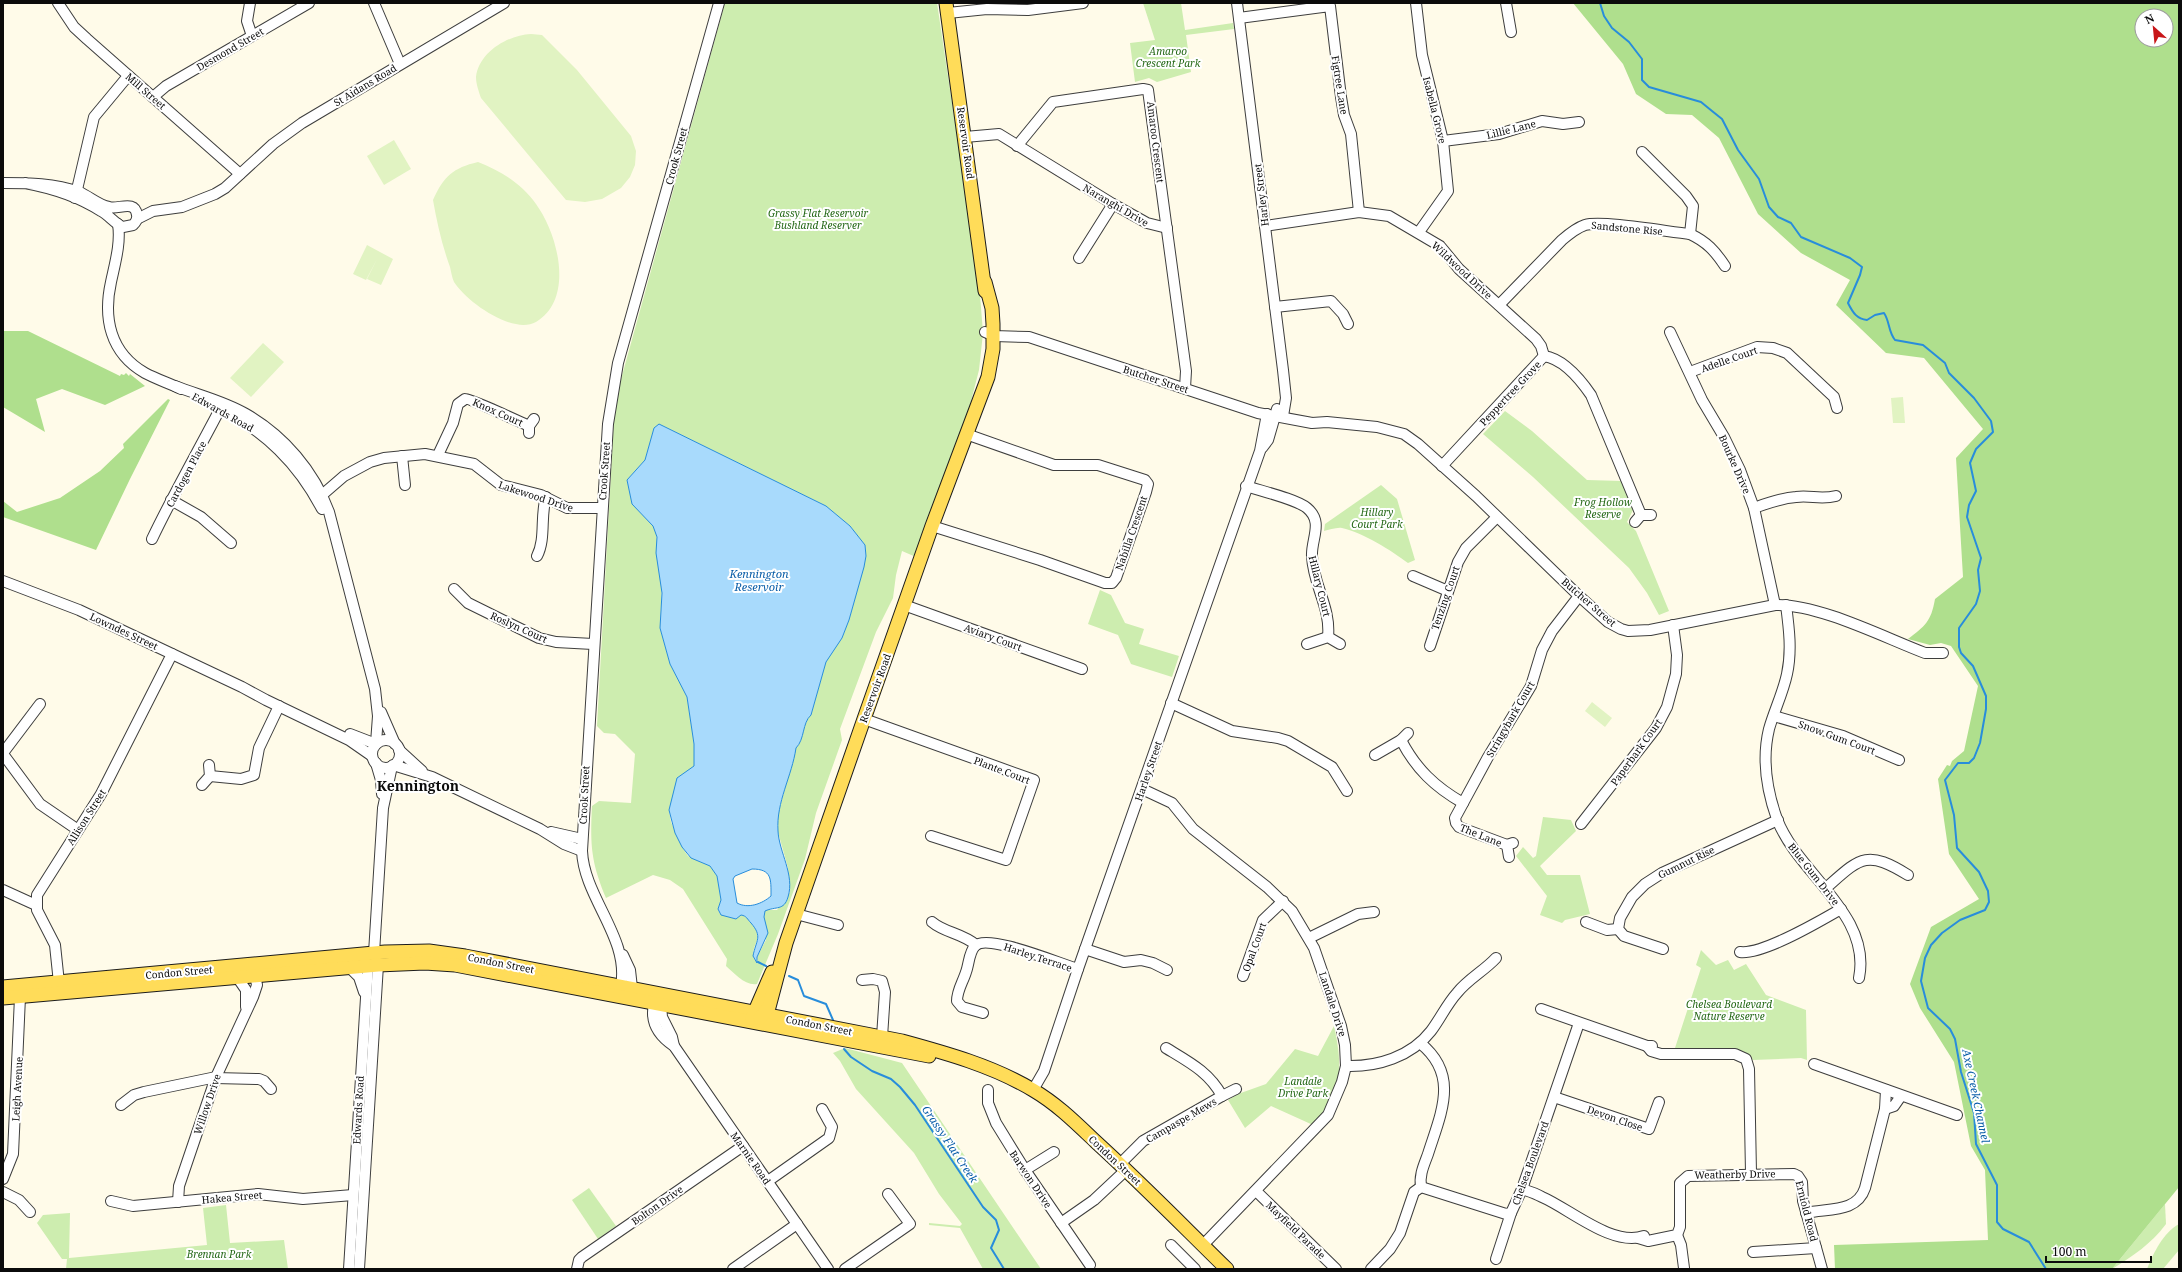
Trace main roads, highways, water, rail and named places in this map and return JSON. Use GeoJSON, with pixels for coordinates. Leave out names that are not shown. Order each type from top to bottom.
{"type":"FeatureCollection","features":[{"type":"Feature","properties":{"kind":"main road","name":"Reservoir Road"},"geometry":{"type":"LineString","coordinates":[[757,1016],[786,943],[904,605],[966,434],[991,332],[947,8]]}},
{"type":"Feature","properties":{"kind":"main road","name":"Condon Street"},"geometry":{"type":"LineString","coordinates":[[3,987],[60,988],[238,977],[350,968],[412,951],[446,953],[627,987],[657,999]]}},
{"type":"Feature","properties":{"kind":"main road","name":"Condon Street"},"geometry":{"type":"LineString","coordinates":[[3,998],[20,997],[60,988],[222,968],[373,961],[425,963],[455,965],[882,1037],[942,1052],[990,1069],[1033,1090],[1062,1110],[1123,1167],[1227,1269]]}},
{"type":"Feature","properties":{"kind":"main road"},"geometry":{"type":"LineString","coordinates":[[222,968],[237,971],[250,971],[255,975]]}},
{"type":"Feature","properties":{"kind":"main road","name":"Condon Street"},"geometry":{"type":"LineString","coordinates":[[757,1016],[990,1069]]}},
{"type":"Feature","properties":{"kind":"water","name":"Kennington Reservoir"},"geometry":{"type":"Polygon","coordinates":[[[659,424],[826,506],[850,526],[865,545],[866,556],[864,567],[849,620],[842,638],[826,662],[811,715],[806,722],[801,740],[796,748],[779,810],[779,839],[790,880],[790,889],[788,897],[782,906],[765,911],[764,917],[768,933],[757,957],[757,963],[753,956],[758,939],[755,928],[743,915],[736,919],[721,915],[718,909],[721,900],[717,876],[710,866],[691,858],[682,847],[675,833],[669,810],[677,778],[694,766],[694,744],[687,697],[670,664],[660,628],[662,593],[656,553],[657,537],[653,526],[632,504],[627,480],[645,460],[654,428],[659,424]],[[752,869],[735,876],[733,879],[737,903],[746,906],[755,905],[771,896],[769,876],[767,873],[759,869],[752,869]]]}},
{"type":"Feature","properties":{"kind":"waterway","name":"Axe Creek Channel"},"geometry":{"type":"LineString","coordinates":[[1600,3],[1604,16],[1612,28],[1629,42],[1642,59],[1642,80],[1649,87],[1701,102],[1722,119],[1738,150],[1759,179],[1769,207],[1778,217],[1791,223],[1801,237],[1850,258],[1862,267],[1848,303],[1856,315],[1867,320],[1875,315],[1884,313],[1895,340],[1923,345],[1945,363],[1949,373],[1974,398],[1991,421],[1993,432],[1976,449],[1970,463],[1976,491],[1969,505],[1967,517],[1981,558],[1978,570],[1980,591],[1976,604],[1959,628],[1959,647],[1961,653],[1973,666],[1986,696],[1986,709],[1980,743],[1974,758],[1969,763],[1958,763],[1945,780],[1954,815],[1957,848],[1979,872],[1988,891],[1989,902],[1985,910],[1960,920],[1942,933],[1931,945],[1925,958],[1921,981],[1928,1008],[1950,1029],[1955,1039],[1961,1072],[1974,1113],[1976,1144],[1997,1185],[1997,1222],[2003,1229],[2029,1242],[2046,1269]]}},
{"type":"Feature","properties":{"kind":"waterway","name":"Grassy Flat Creek"},"geometry":{"type":"LineString","coordinates":[[758,962],[766,966]]}},
{"type":"Feature","properties":{"kind":"waterway","name":"Grassy Flat Creek"},"geometry":{"type":"LineString","coordinates":[[789,976],[798,980],[804,996],[826,1004],[833,1020]]}},
{"type":"Feature","properties":{"kind":"waterway","name":"Grassy Flat Creek"},"geometry":{"type":"LineString","coordinates":[[844,1049],[851,1057],[872,1071],[891,1079],[915,1105],[983,1207],[996,1220],[999,1230],[991,1248],[1004,1269]]}},
{"type":"Feature","properties":{"kind":"district","name":"Kennington"},"geometry":{"type":"Point","coordinates":[418,786]}},
{"type":"Feature","properties":{"kind":"park label","name":"Amaroo Crescent Park"},"geometry":{"type":"Point","coordinates":[1168,56]}},
{"type":"Feature","properties":{"kind":"park label","name":"Grassy Flat Reservoir Bushland Reserver"},"geometry":{"type":"Point","coordinates":[818,218]}},
{"type":"Feature","properties":{"kind":"park label","name":"Frog Hollow Reserve"},"geometry":{"type":"Point","coordinates":[1603,508]}},
{"type":"Feature","properties":{"kind":"park label","name":"Hillary Court Park"},"geometry":{"type":"Point","coordinates":[1377,518]}},
{"type":"Feature","properties":{"kind":"park label","name":"Chelsea Boulevard Nature Reserve"},"geometry":{"type":"Point","coordinates":[1729,1010]}},
{"type":"Feature","properties":{"kind":"park label","name":"Landale Drive Park"},"geometry":{"type":"Point","coordinates":[1303,1086]}},
{"type":"Feature","properties":{"kind":"park label","name":"Brennan Park"},"geometry":{"type":"Point","coordinates":[219,1254]}}]}
